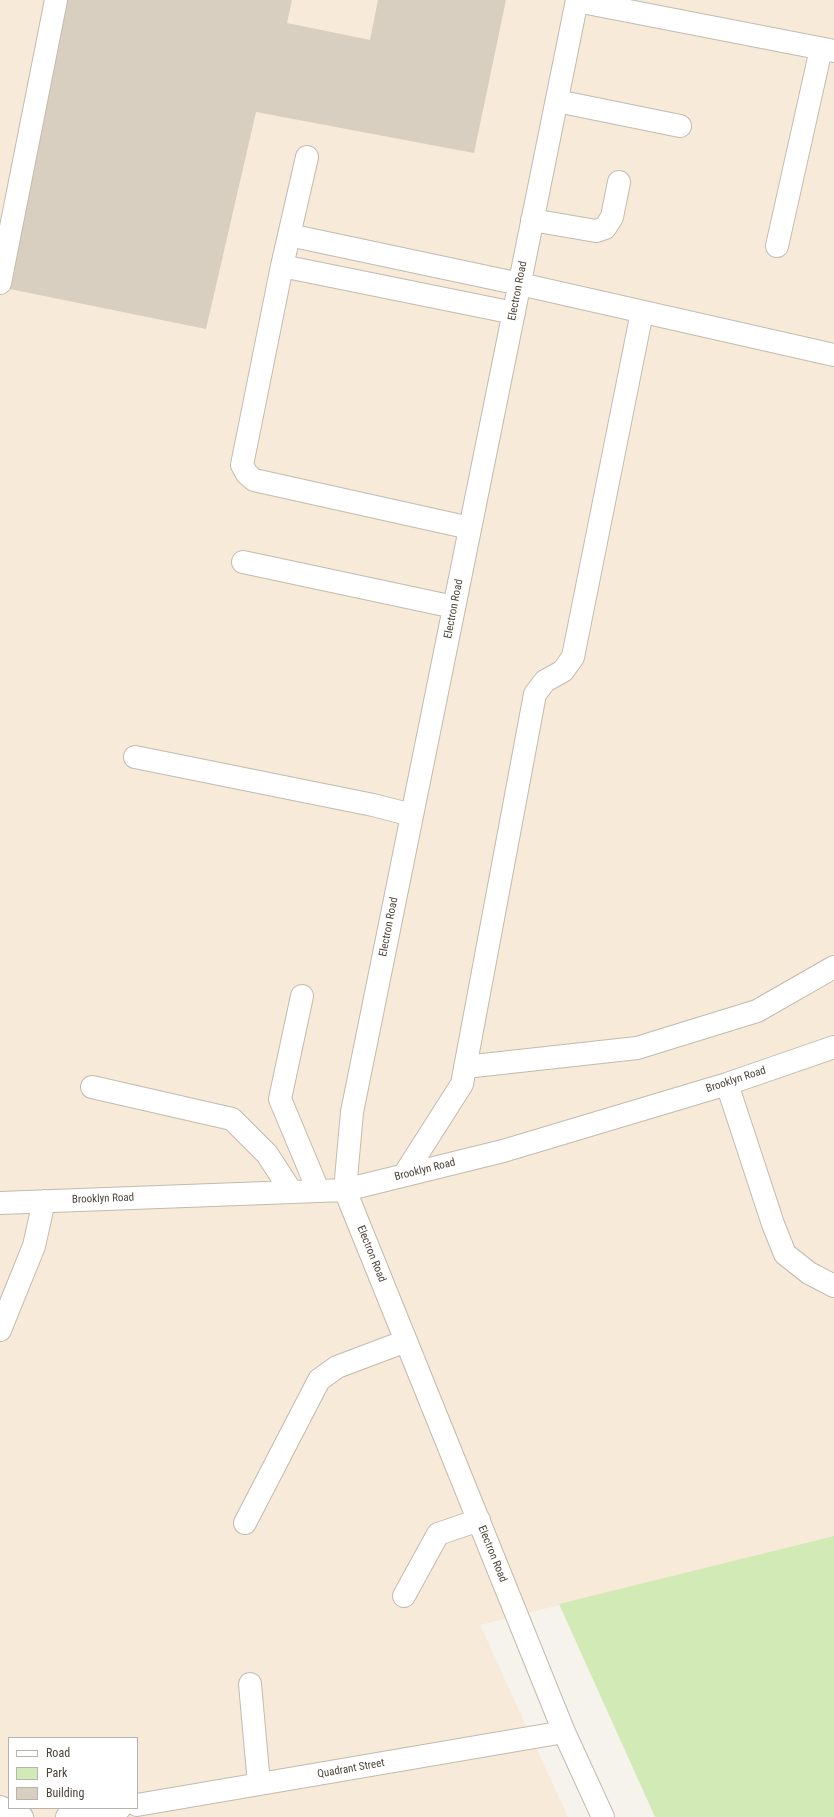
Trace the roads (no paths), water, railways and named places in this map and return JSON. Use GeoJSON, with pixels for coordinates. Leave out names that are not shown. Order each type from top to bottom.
{"type":"FeatureCollection","features":[{"type":"Feature","properties":{"kind":"street"},"geometry":{"type":"LineString","coordinates":[[0,283],[56,0]]}},
{"type":"Feature","properties":{"kind":"street"},"geometry":{"type":"LineString","coordinates":[[577,0],[827,50],[777,246]]}},
{"type":"Feature","properties":{"kind":"street","name":"Electron Road"},"geometry":{"type":"LineString","coordinates":[[577,0],[352,1112],[345,1190],[564,1732],[603,1817]]}},
{"type":"Feature","properties":{"kind":"street"},"geometry":{"type":"LineString","coordinates":[[557,101],[680,126]]}},
{"type":"Feature","properties":{"kind":"street"},"geometry":{"type":"LineString","coordinates":[[306,156],[242,465],[247,474],[254,480],[470,528]]}},
{"type":"Feature","properties":{"kind":"street"},"geometry":{"type":"LineString","coordinates":[[532,220],[596,231],[605,228],[612,217],[619,182]]}},
{"type":"Feature","properties":{"kind":"street"},"geometry":{"type":"LineString","coordinates":[[289,235],[520,284],[834,355]]}},
{"type":"Feature","properties":{"kind":"street"},"geometry":{"type":"LineString","coordinates":[[282,266],[514,313]]}},
{"type":"Feature","properties":{"kind":"street"},"geometry":{"type":"LineString","coordinates":[[404,1175],[462,1084],[535,694],[545,681],[563,671],[573,657],[642,312]]}},
{"type":"Feature","properties":{"kind":"street"},"geometry":{"type":"LineString","coordinates":[[243,562],[454,607]]}},
{"type":"Feature","properties":{"kind":"street"},"geometry":{"type":"LineString","coordinates":[[135,757],[373,805],[412,815]]}},
{"type":"Feature","properties":{"kind":"street"},"geometry":{"type":"LineString","coordinates":[[465,1067],[637,1048],[757,1012],[834,967]]}},
{"type":"Feature","properties":{"kind":"street"},"geometry":{"type":"LineString","coordinates":[[302,996],[280,1099],[318,1190]]}},
{"type":"Feature","properties":{"kind":"street","name":"Brooklyn Road"},"geometry":{"type":"LineString","coordinates":[[0,1203],[345,1190],[503,1150],[728,1084],[834,1047]]}},
{"type":"Feature","properties":{"kind":"street"},"geometry":{"type":"LineString","coordinates":[[728,1084],[773,1224],[786,1254],[809,1273],[834,1286]]}},
{"type":"Feature","properties":{"kind":"street"},"geometry":{"type":"LineString","coordinates":[[92,1087],[232,1119],[268,1154],[291,1191]]}},
{"type":"Feature","properties":{"kind":"street"},"geometry":{"type":"LineString","coordinates":[[0,1330],[34,1246],[44,1201]]}},
{"type":"Feature","properties":{"kind":"street"},"geometry":{"type":"LineString","coordinates":[[245,1523],[319,1380],[343,1365],[406,1340]]}},
{"type":"Feature","properties":{"kind":"street"},"geometry":{"type":"LineString","coordinates":[[404,1596],[438,1534],[478,1520]]}},
{"type":"Feature","properties":{"kind":"street"},"geometry":{"type":"LineString","coordinates":[[250,1684],[259,1784]]}},
{"type":"Feature","properties":{"kind":"street","name":"Quadrant Street"},"geometry":{"type":"LineString","coordinates":[[138,1805],[564,1732]]}},
{"type":"Feature","properties":{"kind":"street"},"geometry":{"type":"LineString","coordinates":[[0,1807],[22,1817]]}},
{"type":"Feature","properties":{"kind":"street"},"geometry":{"type":"LineString","coordinates":[[66,1817],[114,1809]]}}]}
